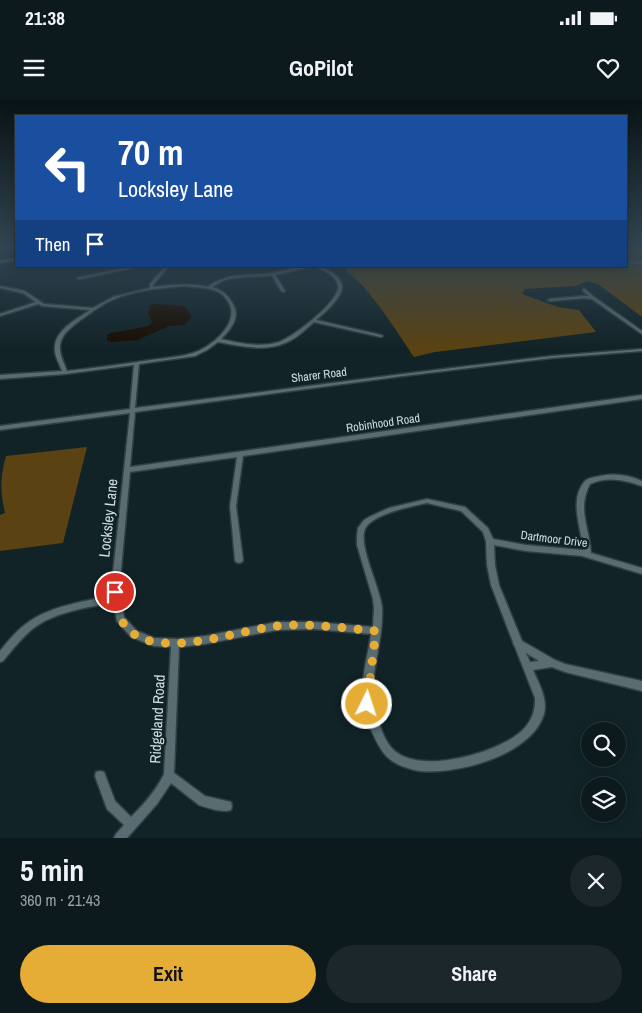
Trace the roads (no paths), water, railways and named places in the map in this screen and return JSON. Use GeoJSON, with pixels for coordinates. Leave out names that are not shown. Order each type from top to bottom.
{"type":"FeatureCollection","features":[{"type":"Feature","properties":{"kind":"street"},"geometry":{"type":"LineString","coordinates":[[152,289],[153,280]]}},
{"type":"Feature","properties":{"kind":"street"},"geometry":{"type":"LineString","coordinates":[[209,288],[213,284],[223,280]]}},
{"type":"Feature","properties":{"kind":"street"},"geometry":{"type":"LineString","coordinates":[[276,280],[283,291]]}},
{"type":"Feature","properties":{"kind":"street"},"geometry":{"type":"LineString","coordinates":[[217,340],[252,346],[278,344],[292,339],[314,321],[332,301],[340,290],[336,280]]}},
{"type":"Feature","properties":{"kind":"street"},"geometry":{"type":"LineString","coordinates":[[0,377],[65,373],[192,355],[205,350],[217,340],[231,324],[234,312],[223,293],[209,288],[188,286],[152,289],[114,298],[94,309],[72,325],[59,339],[58,353],[65,373]]}},
{"type":"Feature","properties":{"kind":"street"},"geometry":{"type":"LineString","coordinates":[[0,287],[24,292],[46,306],[94,309]]}},
{"type":"Feature","properties":{"kind":"street"},"geometry":{"type":"LineString","coordinates":[[584,290],[642,333]]}},
{"type":"Feature","properties":{"kind":"street"},"geometry":{"type":"LineString","coordinates":[[550,300],[593,298]]}},
{"type":"Feature","properties":{"kind":"street"},"geometry":{"type":"LineString","coordinates":[[0,315],[39,302]]}},
{"type":"Feature","properties":{"kind":"street"},"geometry":{"type":"LineString","coordinates":[[314,321],[381,336]]}},
{"type":"Feature","properties":{"kind":"street","name":"Sharer Road"},"geometry":{"type":"LineString","coordinates":[[0,428],[524,360],[642,350]]}},
{"type":"Feature","properties":{"kind":"street","name":"Locksley Lane"},"geometry":{"type":"LineString","coordinates":[[136,364],[115,598],[121,619],[132,633],[148,641],[176,644],[276,626],[293,625],[376,631]]}},
{"type":"Feature","properties":{"kind":"street","name":"Robinhood Road"},"geometry":{"type":"LineString","coordinates":[[127,470],[642,397]]}},
{"type":"Feature","properties":{"kind":"street"},"geometry":{"type":"LineString","coordinates":[[239,560],[233,506],[240,454]]}},
{"type":"Feature","properties":{"kind":"street"},"geometry":{"type":"LineString","coordinates":[[587,554],[588,543],[579,506],[582,493],[588,482],[598,478],[616,477],[632,479],[642,484]]}},
{"type":"Feature","properties":{"kind":"street"},"geometry":{"type":"LineString","coordinates":[[430,501],[458,507],[467,512],[486,530],[490,541],[491,565],[495,585],[540,698],[541,709],[532,727],[511,744],[479,759],[432,766],[400,760],[386,749],[375,727],[367,704],[376,631],[378,607],[372,577],[360,546],[361,530],[370,518],[391,510],[430,501]]}},
{"type":"Feature","properties":{"kind":"street","name":"Dartmoor Drive"},"geometry":{"type":"LineString","coordinates":[[490,541],[526,548],[564,550],[587,554],[642,571]]}},
{"type":"Feature","properties":{"kind":"street"},"geometry":{"type":"LineString","coordinates":[[0,658],[20,635],[38,620],[59,612],[115,598]]}},
{"type":"Feature","properties":{"kind":"street"},"geometry":{"type":"LineString","coordinates":[[517,643],[552,663],[565,668],[642,686]]}},
{"type":"Feature","properties":{"kind":"street","name":"Ridgeland Road"},"geometry":{"type":"LineString","coordinates":[[120,838],[155,800],[169,775],[176,644]]}},
{"type":"Feature","properties":{"kind":"street"},"geometry":{"type":"LineString","coordinates":[[527,667],[552,663]]}},
{"type":"Feature","properties":{"kind":"street"},"geometry":{"type":"LineString","coordinates":[[169,775],[203,801],[227,806]]}},
{"type":"Feature","properties":{"kind":"street"},"geometry":{"type":"LineString","coordinates":[[100,776],[111,805],[131,824]]}}]}
